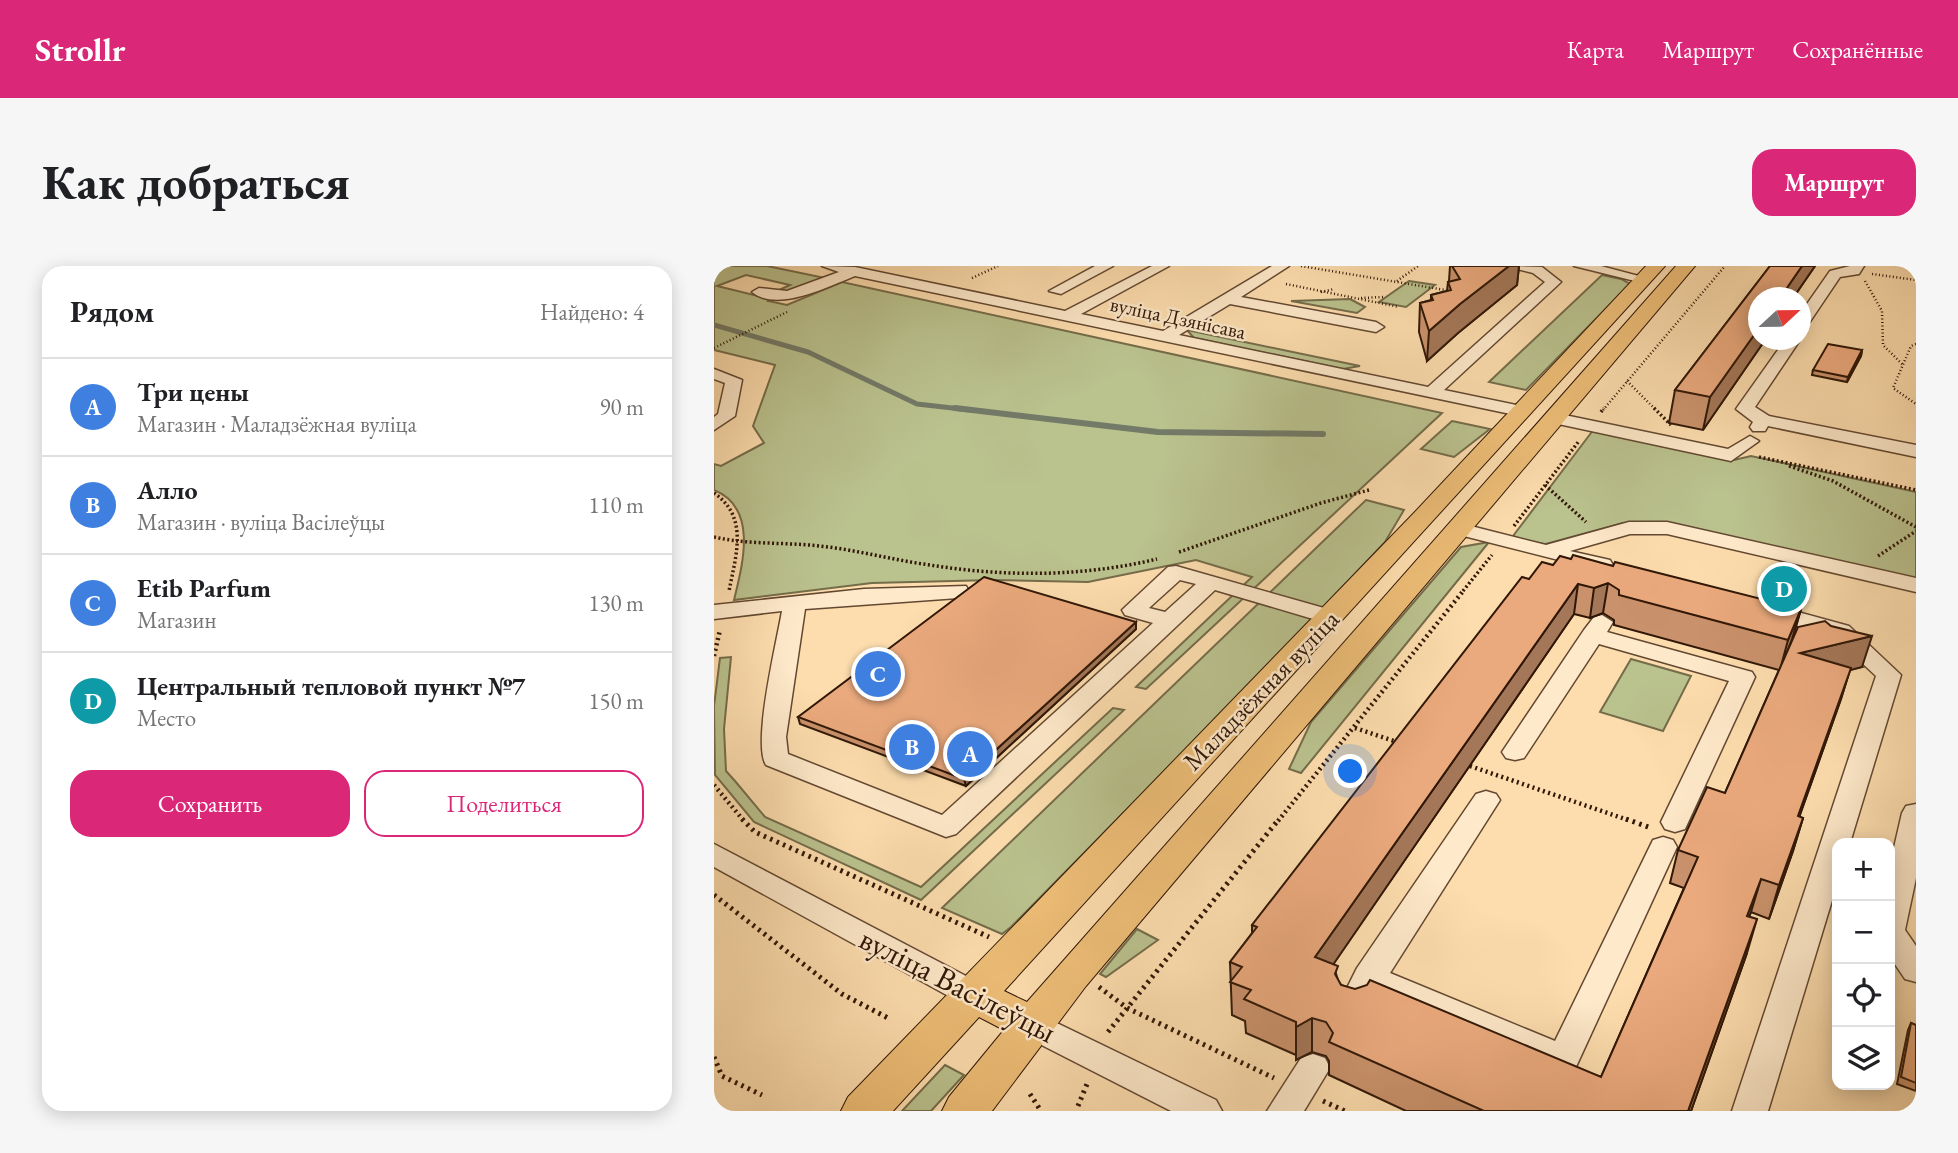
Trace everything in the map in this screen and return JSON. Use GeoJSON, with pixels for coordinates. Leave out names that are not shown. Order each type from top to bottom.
{"type":"FeatureCollection","features":[{"type":"Feature","properties":{"kind":"main road","name":"Маладзёжная вуліца"},"geometry":{"type":"LineString","coordinates":[[965,1111],[1072,975],[1686,266]]}},
{"type":"Feature","properties":{"kind":"main road","name":"Маладзёжная вуліца"},"geometry":{"type":"LineString","coordinates":[[864,1111],[1422,520],[1649,273]]}},
{"type":"Feature","properties":{"kind":"main road"},"geometry":{"type":"LineString","coordinates":[[1520,411],[1555,418]]}},
{"type":"Feature","properties":{"kind":"main road"},"geometry":{"type":"LineString","coordinates":[[1422,520],[1459,529]]}},
{"type":"Feature","properties":{"kind":"main road","name":"вуліца Васілеўцы"},"geometry":{"type":"LineString","coordinates":[[974,995],[1034,1025]]}},
{"type":"Feature","properties":{"kind":"street","name":"вуліца Дзянісава"},"geometry":{"type":"LineString","coordinates":[[829,266],[861,269],[1067,316],[1520,411]]}},
{"type":"Feature","properties":{"kind":"street"},"geometry":{"type":"LineString","coordinates":[[1056,291],[1106,266]]}},
{"type":"Feature","properties":{"kind":"street"},"geometry":{"type":"LineString","coordinates":[[1067,316],[1162,266]]}},
{"type":"Feature","properties":{"kind":"street"},"geometry":{"type":"LineString","coordinates":[[1165,337],[1282,266]]}},
{"type":"Feature","properties":{"kind":"street"},"geometry":{"type":"LineString","coordinates":[[1431,393],[1554,282],[1537,270],[1512,266]]}},
{"type":"Feature","properties":{"kind":"street"},"geometry":{"type":"LineString","coordinates":[[1581,266],[1649,273]]}},
{"type":"Feature","properties":{"kind":"street"},"geometry":{"type":"LineString","coordinates":[[1811,311],[1835,274],[1855,268]]}},
{"type":"Feature","properties":{"kind":"street"},"geometry":{"type":"LineString","coordinates":[[759,292],[788,296],[861,269]]}},
{"type":"Feature","properties":{"kind":"street"},"geometry":{"type":"LineString","coordinates":[[1228,299],[1376,327]]}},
{"type":"Feature","properties":{"kind":"street"},"geometry":{"type":"LineString","coordinates":[[1757,429],[1745,409],[1784,350]]}},
{"type":"Feature","properties":{"kind":"street"},"geometry":{"type":"LineString","coordinates":[[714,374],[734,380],[726,416],[714,425]]}},
{"type":"Feature","properties":{"kind":"street"},"geometry":{"type":"LineString","coordinates":[[1555,418],[1731,455],[1757,429]]}},
{"type":"Feature","properties":{"kind":"street"},"geometry":{"type":"LineString","coordinates":[[1757,429],[1916,451]]}},
{"type":"Feature","properties":{"kind":"street"},"geometry":{"type":"LineString","coordinates":[[1546,551],[1629,528],[1667,528],[1916,585]]}},
{"type":"Feature","properties":{"kind":"street"},"geometry":{"type":"LineString","coordinates":[[1459,529],[1632,572]]}},
{"type":"Feature","properties":{"kind":"street"},"geometry":{"type":"LineString","coordinates":[[1169,621],[1133,610],[1176,572],[1330,617]]}},
{"type":"Feature","properties":{"kind":"street"},"geometry":{"type":"LineString","coordinates":[[795,603],[773,737],[775,759],[946,827],[1211,582]]}},
{"type":"Feature","properties":{"kind":"street"},"geometry":{"type":"LineString","coordinates":[[719,612],[795,603],[958,591]]}},
{"type":"Feature","properties":{"kind":"street"},"geometry":{"type":"LineString","coordinates":[[1736,602],[1841,631],[1889,675],[1750,1111]]}},
{"type":"Feature","properties":{"kind":"street"},"geometry":{"type":"LineString","coordinates":[[1368,977],[1563,1059],[1665,833],[1743,677],[1597,628],[1515,752]]}},
{"type":"Feature","properties":{"kind":"street"},"geometry":{"type":"LineString","coordinates":[[1353,1007],[1368,977],[1486,800]]}},
{"type":"Feature","properties":{"kind":"street"},"geometry":{"type":"LineString","coordinates":[[1895,908],[1916,813]]}},
{"type":"Feature","properties":{"kind":"street","name":"вуліца Васілеўцы"},"geometry":{"type":"LineString","coordinates":[[714,853],[974,995]]}},
{"type":"Feature","properties":{"kind":"street"},"geometry":{"type":"LineString","coordinates":[[1895,938],[1916,970]]}},
{"type":"Feature","properties":{"kind":"street","name":"вуліца Васілеўцы"},"geometry":{"type":"LineString","coordinates":[[1034,1025],[1204,1111]]}},
{"type":"Feature","properties":{"kind":"path"},"geometry":{"type":"LineString","coordinates":[[962,282],[999,266]]}},
{"type":"Feature","properties":{"kind":"path"},"geometry":{"type":"LineString","coordinates":[[1300,266],[1314,266],[1464,293]]}},
{"type":"Feature","properties":{"kind":"path"},"geometry":{"type":"LineString","coordinates":[[1329,266],[1333,270]]}},
{"type":"Feature","properties":{"kind":"path"},"geometry":{"type":"LineString","coordinates":[[1397,281],[1418,266]]}},
{"type":"Feature","properties":{"kind":"path"},"geometry":{"type":"LineString","coordinates":[[1108,1032],[1503,541],[1591,425],[1725,266]]}},
{"type":"Feature","properties":{"kind":"path"},"geometry":{"type":"LineString","coordinates":[[1855,268],[1916,281]]}},
{"type":"Feature","properties":{"kind":"path"},"geometry":{"type":"LineString","coordinates":[[1855,268],[1871,286],[1887,324],[1883,345],[1903,365]]}},
{"type":"Feature","properties":{"kind":"path"},"geometry":{"type":"LineString","coordinates":[[1279,283],[1399,307]]}},
{"type":"Feature","properties":{"kind":"path"},"geometry":{"type":"LineString","coordinates":[[1298,286],[1308,284]]}},
{"type":"Feature","properties":{"kind":"path"},"geometry":{"type":"LineString","coordinates":[[1328,299],[1383,297]]}},
{"type":"Feature","properties":{"kind":"path"},"geometry":{"type":"LineString","coordinates":[[714,348],[745,334]]}},
{"type":"Feature","properties":{"kind":"path"},"geometry":{"type":"LineString","coordinates":[[1916,344],[1911,345],[1893,388],[1916,404]]}},
{"type":"Feature","properties":{"kind":"path"},"geometry":{"type":"LineString","coordinates":[[1627,381],[1679,432]]}},
{"type":"Feature","properties":{"kind":"path"},"geometry":{"type":"LineString","coordinates":[[1768,459],[1833,481],[1916,529],[1857,570]]}},
{"type":"Feature","properties":{"kind":"path"},"geometry":{"type":"LineString","coordinates":[[1177,553],[1369,489]]}},
{"type":"Feature","properties":{"kind":"path"},"geometry":{"type":"LineString","coordinates":[[714,493],[729,504],[736,516],[738,544],[719,612],[714,656]]}},
{"type":"Feature","properties":{"kind":"path"},"geometry":{"type":"LineString","coordinates":[[714,537],[738,544],[816,545],[965,570],[1001,572],[1095,571],[1163,557]]}},
{"type":"Feature","properties":{"kind":"path"},"geometry":{"type":"LineString","coordinates":[[1355,728],[1401,744]]}},
{"type":"Feature","properties":{"kind":"path"},"geometry":{"type":"LineString","coordinates":[[1469,766],[1665,833]]}},
{"type":"Feature","properties":{"kind":"path"},"geometry":{"type":"LineString","coordinates":[[714,785],[725,802],[755,832],[999,942]]}},
{"type":"Feature","properties":{"kind":"path"},"geometry":{"type":"LineString","coordinates":[[714,895],[842,993],[890,1019]]}},
{"type":"Feature","properties":{"kind":"path"},"geometry":{"type":"LineString","coordinates":[[1093,982],[1127,1008],[1345,1111]]}},
{"type":"Feature","properties":{"kind":"path"},"geometry":{"type":"LineString","coordinates":[[714,1056],[722,1076],[762,1095]]}},
{"type":"Feature","properties":{"kind":"path"},"geometry":{"type":"LineString","coordinates":[[1078,1106],[1087,1084]]}},
{"type":"Feature","properties":{"kind":"path"},"geometry":{"type":"LineString","coordinates":[[1030,1094],[1041,1111]]}},
{"type":"Feature","properties":{"kind":"green space"},"geometry":{"type":"Polygon","coordinates":[[[714,266],[767,266],[830,279],[799,292],[777,291],[790,285],[746,275],[717,286],[787,305],[842,282],[1442,413],[1146,689],[1136,687],[1252,577],[1196,560],[1088,582],[994,580],[872,583],[734,600],[743,554],[742,523],[728,498],[714,490],[714,464],[721,466],[764,443],[753,426],[775,365],[714,350],[714,266]]]}},
{"type":"Feature","properties":{"kind":"green space"},"geometry":{"type":"Polygon","coordinates":[[[1602,275],[1630,284],[1526,390],[1489,382],[1602,275]]]}},
{"type":"Feature","properties":{"kind":"green space"},"geometry":{"type":"Polygon","coordinates":[[[1409,281],[1435,285],[1406,307],[1379,302],[1409,281]]]}},
{"type":"Feature","properties":{"kind":"green space"},"geometry":{"type":"Polygon","coordinates":[[[1350,299],[1365,307],[1357,313],[1291,301],[1350,299]]]}},
{"type":"Feature","properties":{"kind":"green space"},"geometry":{"type":"Polygon","coordinates":[[[1187,330],[1360,366],[1343,369],[1194,338],[1187,330]]]}},
{"type":"Feature","properties":{"kind":"green space"},"geometry":{"type":"Polygon","coordinates":[[[1452,421],[1490,429],[1454,457],[1421,449],[1452,421]]]}},
{"type":"Feature","properties":{"kind":"green space"},"geometry":{"type":"Polygon","coordinates":[[[1594,429],[1734,460],[1751,456],[1916,492],[1916,580],[1667,522],[1623,523],[1546,544],[1530,543],[1513,536],[1594,429]]]}},
{"type":"Feature","properties":{"kind":"green space"},"geometry":{"type":"Polygon","coordinates":[[[1366,500],[1404,510],[1385,542],[1260,674],[1011,927],[1002,934],[942,908],[1366,500]]]}},
{"type":"Feature","properties":{"kind":"green space"},"geometry":{"type":"Polygon","coordinates":[[[1489,542],[1301,773],[1289,769],[1311,722],[1461,547],[1489,542]]]}},
{"type":"Feature","properties":{"kind":"green space"},"geometry":{"type":"Polygon","coordinates":[[[731,657],[724,729],[726,771],[765,817],[921,887],[1113,708],[1124,710],[921,900],[754,822],[715,775],[714,706],[720,658],[731,657]]]}},
{"type":"Feature","properties":{"kind":"green space"},"geometry":{"type":"Polygon","coordinates":[[[1631,659],[1691,676],[1663,731],[1600,712],[1631,659]]]}},
{"type":"Feature","properties":{"kind":"green space"},"geometry":{"type":"Polygon","coordinates":[[[1137,929],[1158,940],[1106,977],[1100,974],[1137,929]]]}},
{"type":"Feature","properties":{"kind":"green space"},"geometry":{"type":"Polygon","coordinates":[[[945,1065],[964,1075],[931,1111],[902,1111],[945,1065]]]}},
{"type":"Feature","properties":{"kind":"building"},"geometry":{"type":"Polygon","coordinates":[[[1452,266],[1509,266],[1429,331],[1420,303],[1433,300],[1431,295],[1451,290],[1448,282],[1460,279],[1452,266]]]}},
{"type":"Feature","properties":{"kind":"building"},"geometry":{"type":"Polygon","coordinates":[[[1770,266],[1802,266],[1788,287],[1754,287],[1770,266]]]}},
{"type":"Feature","properties":{"kind":"building"},"geometry":{"type":"Polygon","coordinates":[[[1748,295],[1748,343],[1710,397],[1675,390],[1748,295]]]}},
{"type":"Feature","properties":{"kind":"building"},"geometry":{"type":"Polygon","coordinates":[[[1828,344],[1862,350],[1848,377],[1813,370],[1828,344]]]}},
{"type":"Feature","properties":{"kind":"building"},"geometry":{"type":"Polygon","coordinates":[[[1573,555],[1613,566],[1615,562],[1801,609],[1788,640],[1619,595],[1619,590],[1608,583],[1594,588],[1578,584],[1315,957],[1338,966],[1335,974],[1341,985],[1355,989],[1367,985],[1370,980],[1601,1077],[1698,857],[1678,850],[1707,787],[1725,793],[1798,627],[1825,621],[1831,626],[1872,636],[1800,653],[1851,668],[1798,816],[1803,818],[1779,885],[1761,879],[1747,916],[1757,919],[1688,1111],[1484,1111],[1329,1042],[1333,1033],[1326,1022],[1312,1018],[1296,1027],[1296,1022],[1244,999],[1251,990],[1230,982],[1242,967],[1230,962],[1257,927],[1252,925],[1522,577],[1529,579],[1542,562],[1553,565],[1560,556],[1571,559],[1573,555]]]}},
{"type":"Feature","properties":{"kind":"building"},"geometry":{"type":"Polygon","coordinates":[[[984,577],[1136,622],[964,779],[798,717],[984,577]]]}},
{"type":"Feature","properties":{"kind":"building"},"geometry":{"type":"Polygon","coordinates":[[[1911,1023],[1916,1025],[1916,1083],[1901,1077],[1911,1023]]]}},
{"type":"Feature","properties":{"kind":"waterway"},"geometry":{"type":"LineString","coordinates":[[714,325],[808,352],[917,404],[970,410]]}},
{"type":"Feature","properties":{"kind":"waterway"},"geometry":{"type":"LineString","coordinates":[[955,408],[1158,432],[1323,434]]}},
{"type":"Feature","properties":{"kind":"place","name":"Центральный тепловой пункт №7"},"geometry":{"type":"Point","coordinates":[1784,589]}},
{"type":"Feature","properties":{"kind":"place","name":"Etib Parfum"},"geometry":{"type":"Point","coordinates":[878,674]}},
{"type":"Feature","properties":{"kind":"place","name":"Алло"},"geometry":{"type":"Point","coordinates":[912,747]}},
{"type":"Feature","properties":{"kind":"place","name":"Три цены"},"geometry":{"type":"Point","coordinates":[970,754]}}]}
